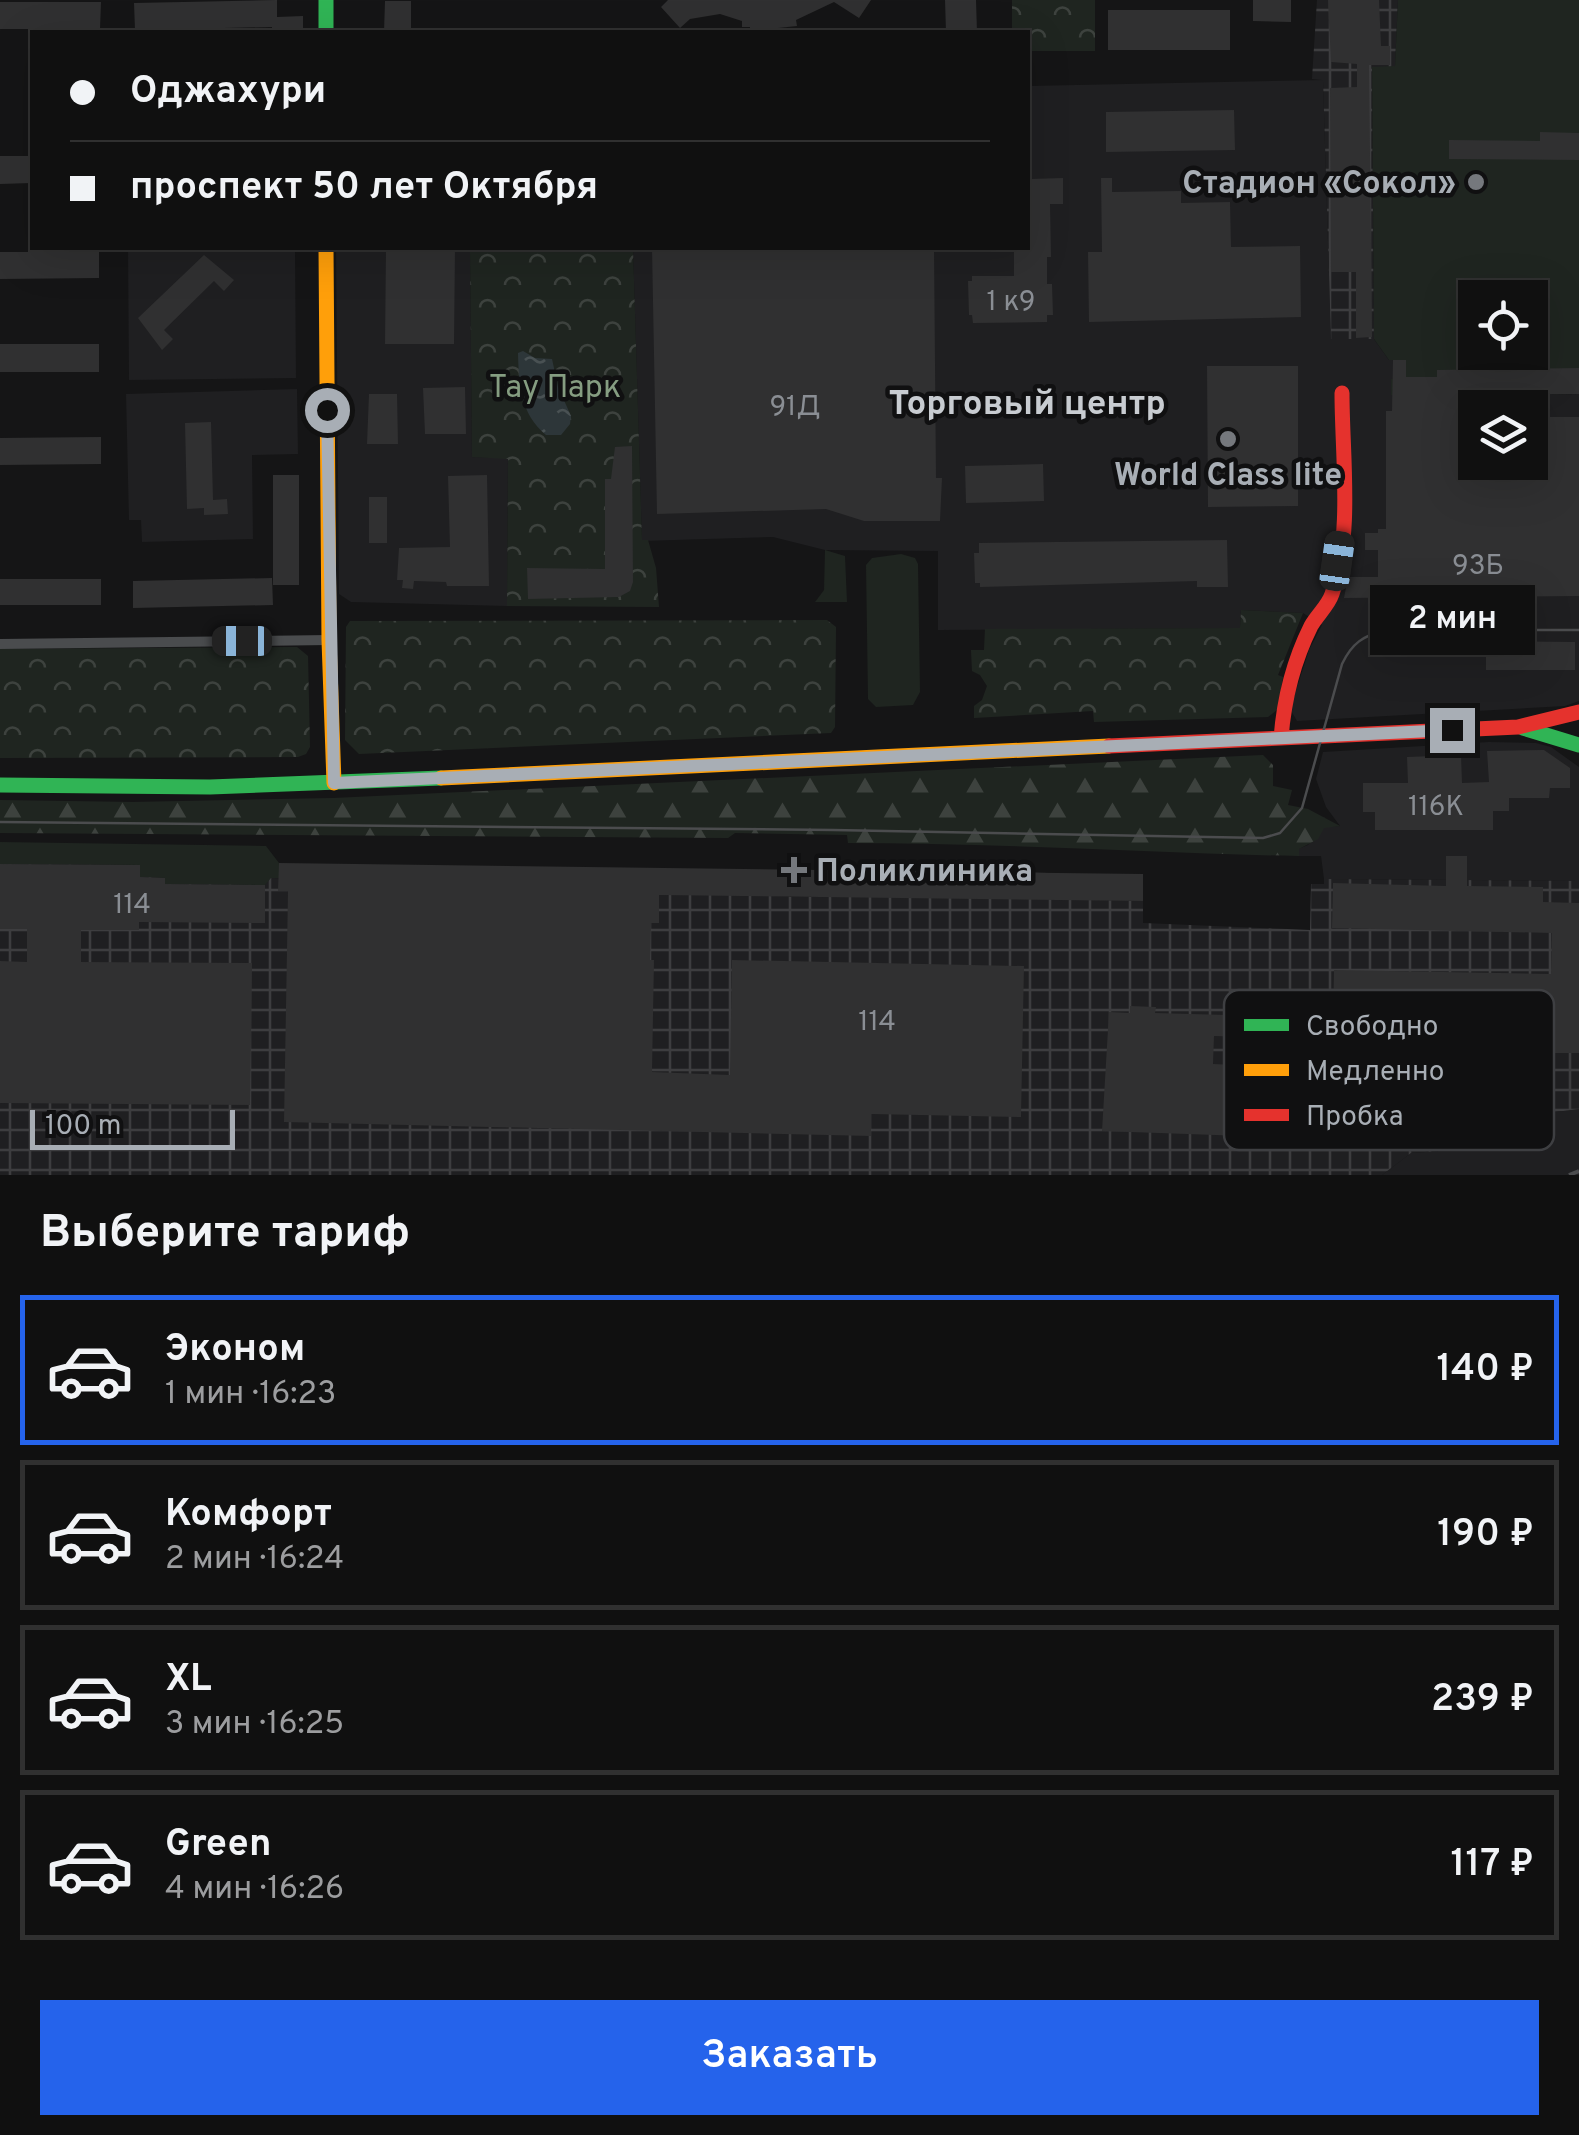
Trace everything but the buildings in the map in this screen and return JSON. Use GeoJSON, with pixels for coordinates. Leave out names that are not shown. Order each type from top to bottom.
{"type":"FeatureCollection","features":[{"type":"Feature","properties":{"kind":"main road"},"geometry":{"type":"LineString","coordinates":[[326,0],[326,30]]}},
{"type":"Feature","properties":{"kind":"main road"},"geometry":{"type":"LineString","coordinates":[[326,250],[334,783]]}},
{"type":"Feature","properties":{"kind":"main road"},"geometry":{"type":"LineString","coordinates":[[1281,738],[1282,718],[1312,624],[1333,592],[1341,531],[1342,394]]}},
{"type":"Feature","properties":{"kind":"main road"},"geometry":{"type":"LineString","coordinates":[[0,784],[210,788],[334,783],[1518,727],[1579,712]]}},
{"type":"Feature","properties":{"kind":"main road"},"geometry":{"type":"LineString","coordinates":[[1518,727],[1579,745]]}},
{"type":"Feature","properties":{"kind":"street"},"geometry":{"type":"LineString","coordinates":[[0,644],[329,640]]}},
{"type":"Feature","properties":{"kind":"shaded area"},"geometry":{"type":"Polygon","coordinates":[[[1317,0],[1398,0],[1395,67],[1372,67],[1374,339],[1331,339],[1323,80],[1312,79],[1317,0]]]}},
{"type":"Feature","properties":{"kind":"shaded area"},"geometry":{"type":"Polygon","coordinates":[[[1323,80],[1331,338],[1374,339],[1389,360],[1406,359],[1437,396],[1458,396],[1458,480],[1548,480],[1548,394],[1579,394],[1579,701],[1565,706],[1297,721],[1290,709],[1309,650],[1322,625],[1303,613],[1241,610],[1240,628],[938,630],[938,551],[825,550],[773,537],[642,541],[633,250],[1030,250],[1030,86],[1323,80]]]}},
{"type":"Feature","properties":{"kind":"shaded area"},"geometry":{"type":"Polygon","coordinates":[[[128,250],[295,250],[296,378],[129,380],[128,250]]]}},
{"type":"Feature","properties":{"kind":"shaded area"},"geometry":{"type":"Polygon","coordinates":[[[336,250],[470,250],[472,457],[508,458],[507,606],[351,602],[339,594],[336,250]]]}},
{"type":"Feature","properties":{"kind":"shaded area"},"geometry":{"type":"Polygon","coordinates":[[[297,389],[298,454],[252,455],[253,539],[142,542],[141,520],[129,520],[126,394],[297,389]]]}},
{"type":"Feature","properties":{"kind":"shaded area"},"geometry":{"type":"Polygon","coordinates":[[[1489,742],[1551,747],[1579,767],[1579,881],[1324,879],[1321,856],[1299,856],[1298,849],[1308,845],[1324,827],[1340,826],[1326,807],[1316,779],[1323,752],[1489,742]]]}},
{"type":"Feature","properties":{"kind":"shaded area"},"geometry":{"type":"Polygon","coordinates":[[[0,864],[140,865],[271,878],[798,897],[1033,897],[1034,872],[1048,873],[1048,899],[1143,901],[1143,923],[1310,930],[1311,884],[1324,884],[1324,879],[1579,881],[1579,1109],[1554,1112],[1554,990],[1224,990],[1224,1150],[1441,1150],[1411,1153],[1382,1175],[0,1175],[0,864]]]}},
{"type":"Feature","properties":{"kind":"shaded area"},"geometry":{"type":"Polygon","coordinates":[[[1579,1109],[1579,1175],[1382,1175],[1411,1153],[1554,1150],[1554,1112],[1579,1109]]]}},
{"type":"Feature","properties":{"kind":"green space"},"geometry":{"type":"Polygon","coordinates":[[[1012,0],[1095,0],[1095,51],[1030,51],[1030,30],[1012,30],[1012,0]]]}},
{"type":"Feature","properties":{"kind":"green space","name":"Стадион «Сокол»"},"geometry":{"type":"Polygon","coordinates":[[[1398,0],[1579,0],[1579,394],[1458,390],[1458,395],[1391,395],[1391,379],[1406,377],[1406,360],[1389,360],[1374,339],[1372,67],[1395,66],[1398,0]]]}},
{"type":"Feature","properties":{"kind":"green space","name":"Тау Парк"},"geometry":{"type":"Polygon","coordinates":[[[470,250],[633,250],[642,540],[648,540],[656,568],[659,607],[507,606],[508,459],[472,457],[470,250]]]}},
{"type":"Feature","properties":{"kind":"green space"},"geometry":{"type":"Polygon","coordinates":[[[825,550],[845,556],[847,602],[815,602],[824,590],[825,550]]]}},
{"type":"Feature","properties":{"kind":"green space"},"geometry":{"type":"Polygon","coordinates":[[[901,554],[915,558],[918,564],[920,692],[913,705],[876,707],[868,699],[866,565],[872,558],[901,554]]]}},
{"type":"Feature","properties":{"kind":"green space"},"geometry":{"type":"Polygon","coordinates":[[[1241,610],[1303,613],[1278,675],[1283,677],[1278,709],[1268,717],[1094,722],[1093,711],[974,718],[974,706],[982,700],[987,686],[972,671],[971,650],[984,650],[985,629],[1240,628],[1241,610]]]}},
{"type":"Feature","properties":{"kind":"green space"},"geometry":{"type":"Polygon","coordinates":[[[827,620],[836,627],[835,727],[831,733],[359,754],[345,740],[346,627],[350,621],[827,620]]]}},
{"type":"Feature","properties":{"kind":"green space"},"geometry":{"type":"Polygon","coordinates":[[[297,647],[308,656],[310,747],[298,757],[0,758],[0,649],[297,647]]]}},
{"type":"Feature","properties":{"kind":"green space"},"geometry":{"type":"Polygon","coordinates":[[[1263,755],[1273,765],[1273,786],[1292,790],[1288,805],[1308,809],[1340,826],[1324,828],[1318,839],[1299,849],[1299,856],[848,843],[847,835],[735,833],[728,838],[0,833],[0,800],[334,798],[1263,755]]]}},
{"type":"Feature","properties":{"kind":"green space"},"geometry":{"type":"Polygon","coordinates":[[[0,842],[266,846],[279,863],[279,878],[271,878],[265,885],[165,884],[164,878],[140,877],[139,865],[0,864],[0,842]]]}},
{"type":"Feature","properties":{"kind":"water"},"geometry":{"type":"Polygon","coordinates":[[[523,351],[535,358],[552,359],[558,387],[571,416],[561,435],[546,435],[526,408],[518,365],[518,353],[523,351]]]}},
{"type":"Feature","properties":{"kind":"tram line"},"geometry":{"type":"LineString","coordinates":[[0,822],[1263,838],[1280,833],[1302,808],[1342,664],[1359,641],[1385,630],[1579,630]]}},
{"type":"Feature","properties":{"kind":"railway"},"geometry":{"type":"LineString","coordinates":[[1569,1175],[1579,1171]]}},
{"type":"Feature","properties":{"kind":"traffic: fast"},"geometry":{"type":"LineString","coordinates":[[326,0],[326,30]]}},
{"type":"Feature","properties":{"kind":"traffic: fast"},"geometry":{"type":"LineString","coordinates":[[1523,728],[1579,745]]}},
{"type":"Feature","properties":{"kind":"traffic: fast"},"geometry":{"type":"LineString","coordinates":[[0,785],[210,787],[441,778]]}},
{"type":"Feature","properties":{"kind":"traffic: slow"},"geometry":{"type":"LineString","coordinates":[[326,250],[334,783]]}},
{"type":"Feature","properties":{"kind":"traffic: slow"},"geometry":{"type":"LineString","coordinates":[[441,778],[1109,746]]}},
{"type":"Feature","properties":{"kind":"traffic: jam"},"geometry":{"type":"LineString","coordinates":[[1281,738],[1287,695],[1300,652],[1311,626],[1330,598],[1338,570],[1345,494],[1342,393]]}},
{"type":"Feature","properties":{"kind":"traffic: jam"},"geometry":{"type":"LineString","coordinates":[[1109,746],[1518,727],[1579,712]]}},
{"type":"Feature","properties":{"kind":"place","name":"Стадион «Сокол»"},"geometry":{"type":"Point","coordinates":[1476,182]}},
{"type":"Feature","properties":{"kind":"place","name":"World Class lite"},"geometry":{"type":"Point","coordinates":[1228,439]}},
{"type":"Feature","properties":{"kind":"place","name":"Поликлиника"},"geometry":{"type":"Point","coordinates":[794,870]}},
{"type":"Feature","properties":{"kind":"district","name":"Торговый центр"},"geometry":{"type":"Point","coordinates":[1027,402]}},
{"type":"Feature","properties":{"kind":"route"},"geometry":{"type":"LineString","coordinates":[[327,410],[334,783],[1452,730]]}}]}
